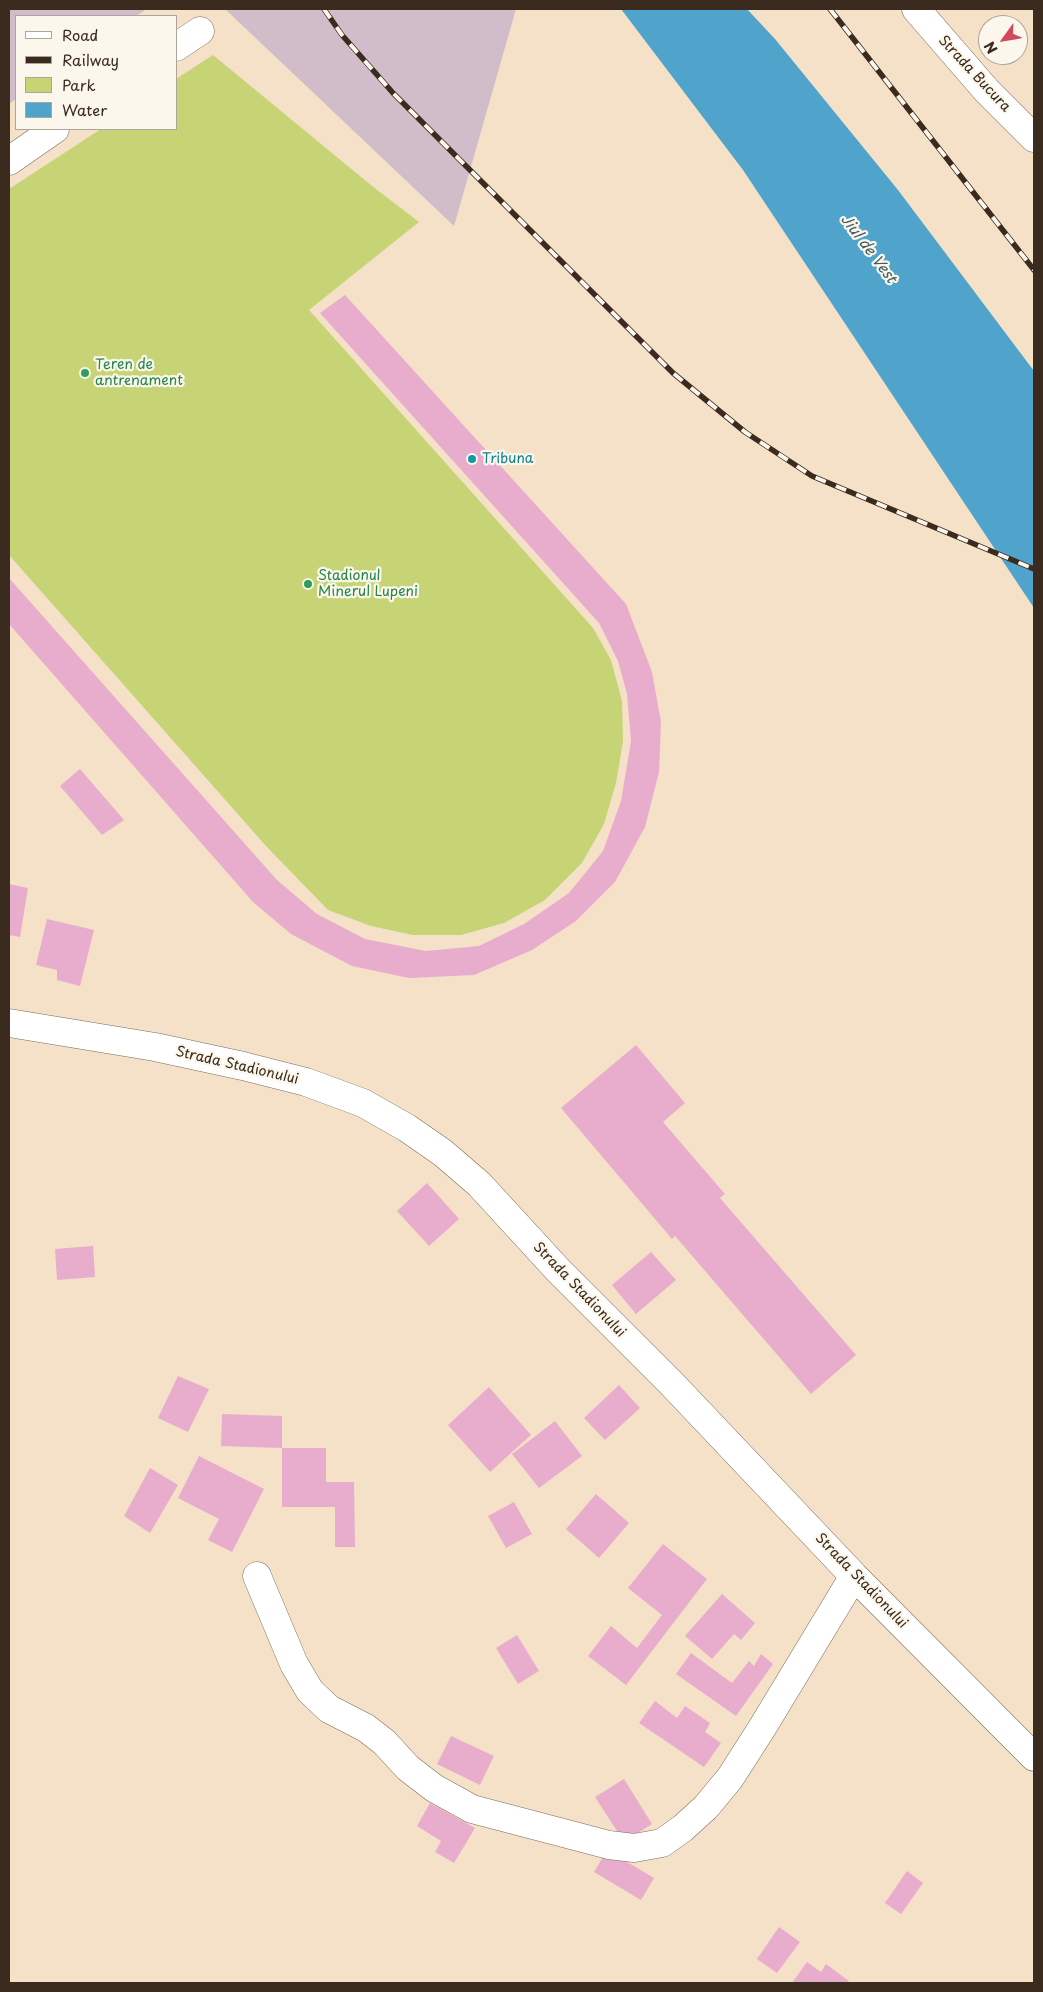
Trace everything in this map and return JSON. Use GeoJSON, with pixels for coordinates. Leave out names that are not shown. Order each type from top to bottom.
{"type":"FeatureCollection","features":[{"type":"Feature","properties":{"kind":"street","name":"Strada Bucura"},"geometry":{"type":"LineString","coordinates":[[916,9],[987,91],[1034,138]]}},
{"type":"Feature","properties":{"kind":"street"},"geometry":{"type":"LineString","coordinates":[[178,46],[200,31]]}},
{"type":"Feature","properties":{"kind":"street"},"geometry":{"type":"LineString","coordinates":[[9,160],[54,130]]}},
{"type":"Feature","properties":{"kind":"street","name":"Strada Stadionului"},"geometry":{"type":"LineString","coordinates":[[9,1023],[154,1047],[306,1082],[362,1103],[407,1128],[443,1153],[479,1184],[558,1270],[671,1382],[854,1576],[1034,1757]]}},
{"type":"Feature","properties":{"kind":"street"},"geometry":{"type":"LineString","coordinates":[[257,1576],[294,1664],[310,1691],[328,1709],[366,1728],[384,1742],[408,1768],[434,1788],[472,1809],[609,1845],[634,1848],[662,1843],[683,1828],[706,1807],[730,1778],[854,1576]]}},
{"type":"Feature","properties":{"kind":"shaded area"},"geometry":{"type":"Polygon","coordinates":[[[9,9],[147,9],[138,15],[15,15],[15,100],[9,104],[9,9]]]}},
{"type":"Feature","properties":{"kind":"shaded area"},"geometry":{"type":"Polygon","coordinates":[[[225,9],[516,9],[454,226],[225,9]]]}},
{"type":"Feature","properties":{"kind":"green space"},"geometry":{"type":"Polygon","coordinates":[[[213,55],[372,186],[419,222],[309,310],[593,628],[611,660],[622,701],[623,741],[616,783],[604,824],[582,863],[545,900],[504,923],[461,935],[413,935],[371,926],[328,910],[266,846],[9,555],[9,189],[99,130],[178,130],[178,78],[213,55]]]}},
{"type":"Feature","properties":{"kind":"water","name":"Jiul de Vest"},"geometry":{"type":"Polygon","coordinates":[[[621,9],[747,9],[775,39],[898,190],[1034,371],[1034,608],[743,170],[621,9]]]}},
{"type":"Feature","properties":{"kind":"building"},"geometry":{"type":"Polygon","coordinates":[[[345,295],[626,604],[652,672],[661,722],[659,772],[645,827],[615,882],[576,921],[532,950],[474,975],[409,978],[352,966],[291,934],[253,902],[9,624],[9,578],[277,880],[317,914],[365,939],[426,951],[479,946],[524,924],[569,893],[603,851],[621,801],[631,741],[627,694],[618,661],[599,623],[320,313],[345,295]]]}},
{"type":"Feature","properties":{"kind":"building"},"geometry":{"type":"Polygon","coordinates":[[[80,769],[124,820],[102,835],[60,786],[80,769]]]}},
{"type":"Feature","properties":{"kind":"building"},"geometry":{"type":"Polygon","coordinates":[[[9,884],[28,888],[20,937],[9,935],[9,884]]]}},
{"type":"Feature","properties":{"kind":"building"},"geometry":{"type":"Polygon","coordinates":[[[47,919],[94,930],[80,986],[57,980],[57,970],[36,965],[47,919]]]}},
{"type":"Feature","properties":{"kind":"building"},"geometry":{"type":"Polygon","coordinates":[[[636,1045],[685,1103],[663,1122],[725,1194],[720,1198],[856,1355],[811,1394],[675,1236],[672,1239],[561,1108],[636,1045]]]}},
{"type":"Feature","properties":{"kind":"building"},"geometry":{"type":"Polygon","coordinates":[[[427,1183],[459,1219],[429,1246],[397,1211],[427,1183]]]}},
{"type":"Feature","properties":{"kind":"building"},"geometry":{"type":"Polygon","coordinates":[[[93,1246],[95,1277],[57,1280],[55,1249],[93,1246]]]}},
{"type":"Feature","properties":{"kind":"building"},"geometry":{"type":"Polygon","coordinates":[[[651,1252],[676,1280],[636,1314],[612,1285],[651,1252]]]}},
{"type":"Feature","properties":{"kind":"building"},"geometry":{"type":"Polygon","coordinates":[[[178,1376],[209,1389],[188,1432],[158,1418],[178,1376]]]}},
{"type":"Feature","properties":{"kind":"building"},"geometry":{"type":"Polygon","coordinates":[[[619,1385],[640,1408],[605,1440],[584,1418],[619,1385]]]}},
{"type":"Feature","properties":{"kind":"building"},"geometry":{"type":"Polygon","coordinates":[[[489,1387],[531,1435],[490,1472],[448,1425],[489,1387]]]}},
{"type":"Feature","properties":{"kind":"building"},"geometry":{"type":"Polygon","coordinates":[[[222,1414],[282,1416],[282,1448],[221,1446],[222,1414]]]}},
{"type":"Feature","properties":{"kind":"building"},"geometry":{"type":"Polygon","coordinates":[[[555,1421],[582,1456],[539,1488],[512,1454],[555,1421]]]}},
{"type":"Feature","properties":{"kind":"building"},"geometry":{"type":"Polygon","coordinates":[[[282,1448],[326,1448],[326,1482],[354,1482],[355,1547],[335,1547],[335,1507],[282,1507],[282,1448]]]}},
{"type":"Feature","properties":{"kind":"building"},"geometry":{"type":"Polygon","coordinates":[[[199,1456],[264,1489],[232,1552],[208,1540],[219,1519],[178,1498],[199,1456]]]}},
{"type":"Feature","properties":{"kind":"building"},"geometry":{"type":"Polygon","coordinates":[[[150,1468],[178,1485],[150,1533],[124,1516],[150,1468]]]}},
{"type":"Feature","properties":{"kind":"building"},"geometry":{"type":"Polygon","coordinates":[[[596,1494],[629,1523],[599,1558],[566,1529],[596,1494]]]}},
{"type":"Feature","properties":{"kind":"building"},"geometry":{"type":"Polygon","coordinates":[[[514,1502],[532,1534],[506,1548],[488,1516],[514,1502]]]}},
{"type":"Feature","properties":{"kind":"building"},"geometry":{"type":"Polygon","coordinates":[[[663,1544],[707,1579],[626,1685],[588,1656],[611,1626],[637,1648],[662,1615],[628,1588],[663,1544]]]}},
{"type":"Feature","properties":{"kind":"building"},"geometry":{"type":"Polygon","coordinates":[[[722,1594],[755,1623],[741,1640],[734,1634],[712,1659],[685,1636],[722,1594]]]}},
{"type":"Feature","properties":{"kind":"building"},"geometry":{"type":"Polygon","coordinates":[[[517,1635],[539,1671],[518,1684],[496,1648],[517,1635]]]}},
{"type":"Feature","properties":{"kind":"building"},"geometry":{"type":"Polygon","coordinates":[[[691,1653],[732,1683],[749,1661],[754,1666],[761,1654],[773,1664],[736,1716],[676,1674],[691,1653]]]}},
{"type":"Feature","properties":{"kind":"building"},"geometry":{"type":"Polygon","coordinates":[[[655,1701],[677,1718],[685,1706],[710,1723],[705,1732],[721,1743],[704,1767],[639,1723],[655,1701]]]}},
{"type":"Feature","properties":{"kind":"building"},"geometry":{"type":"Polygon","coordinates":[[[451,1736],[494,1756],[480,1785],[437,1764],[451,1736]]]}},
{"type":"Feature","properties":{"kind":"building"},"geometry":{"type":"Polygon","coordinates":[[[624,1779],[652,1824],[624,1842],[595,1797],[624,1779]]]}},
{"type":"Feature","properties":{"kind":"building"},"geometry":{"type":"Polygon","coordinates":[[[430,1803],[475,1828],[454,1863],[435,1852],[441,1841],[417,1826],[430,1803]]]}},
{"type":"Feature","properties":{"kind":"building"},"geometry":{"type":"Polygon","coordinates":[[[607,1850],[654,1878],[641,1900],[594,1872],[607,1850]]]}},
{"type":"Feature","properties":{"kind":"building"},"geometry":{"type":"Polygon","coordinates":[[[907,1871],[923,1883],[901,1914],[885,1903],[907,1871]]]}},
{"type":"Feature","properties":{"kind":"building"},"geometry":{"type":"Polygon","coordinates":[[[779,1927],[800,1942],[777,1973],[757,1959],[779,1927]]]}},
{"type":"Feature","properties":{"kind":"building"},"geometry":{"type":"Polygon","coordinates":[[[807,1962],[821,1972],[826,1964],[849,1981],[847,1983],[792,1983],[807,1962]]]}},
{"type":"Feature","properties":{"kind":"railway"},"geometry":{"type":"LineString","coordinates":[[324,9],[342,35],[393,93],[673,373],[745,432],[812,476],[1034,569]]}},
{"type":"Feature","properties":{"kind":"railway"},"geometry":{"type":"LineString","coordinates":[[830,9],[1034,270]]}},
{"type":"Feature","properties":{"kind":"place","name":"Teren de antrenament"},"geometry":{"type":"Point","coordinates":[85,373]}},
{"type":"Feature","properties":{"kind":"place","name":"Tribuna"},"geometry":{"type":"Point","coordinates":[472,459]}},
{"type":"Feature","properties":{"kind":"place","name":"Stadionul Minerul Lupeni"},"geometry":{"type":"Point","coordinates":[308,584]}}]}
